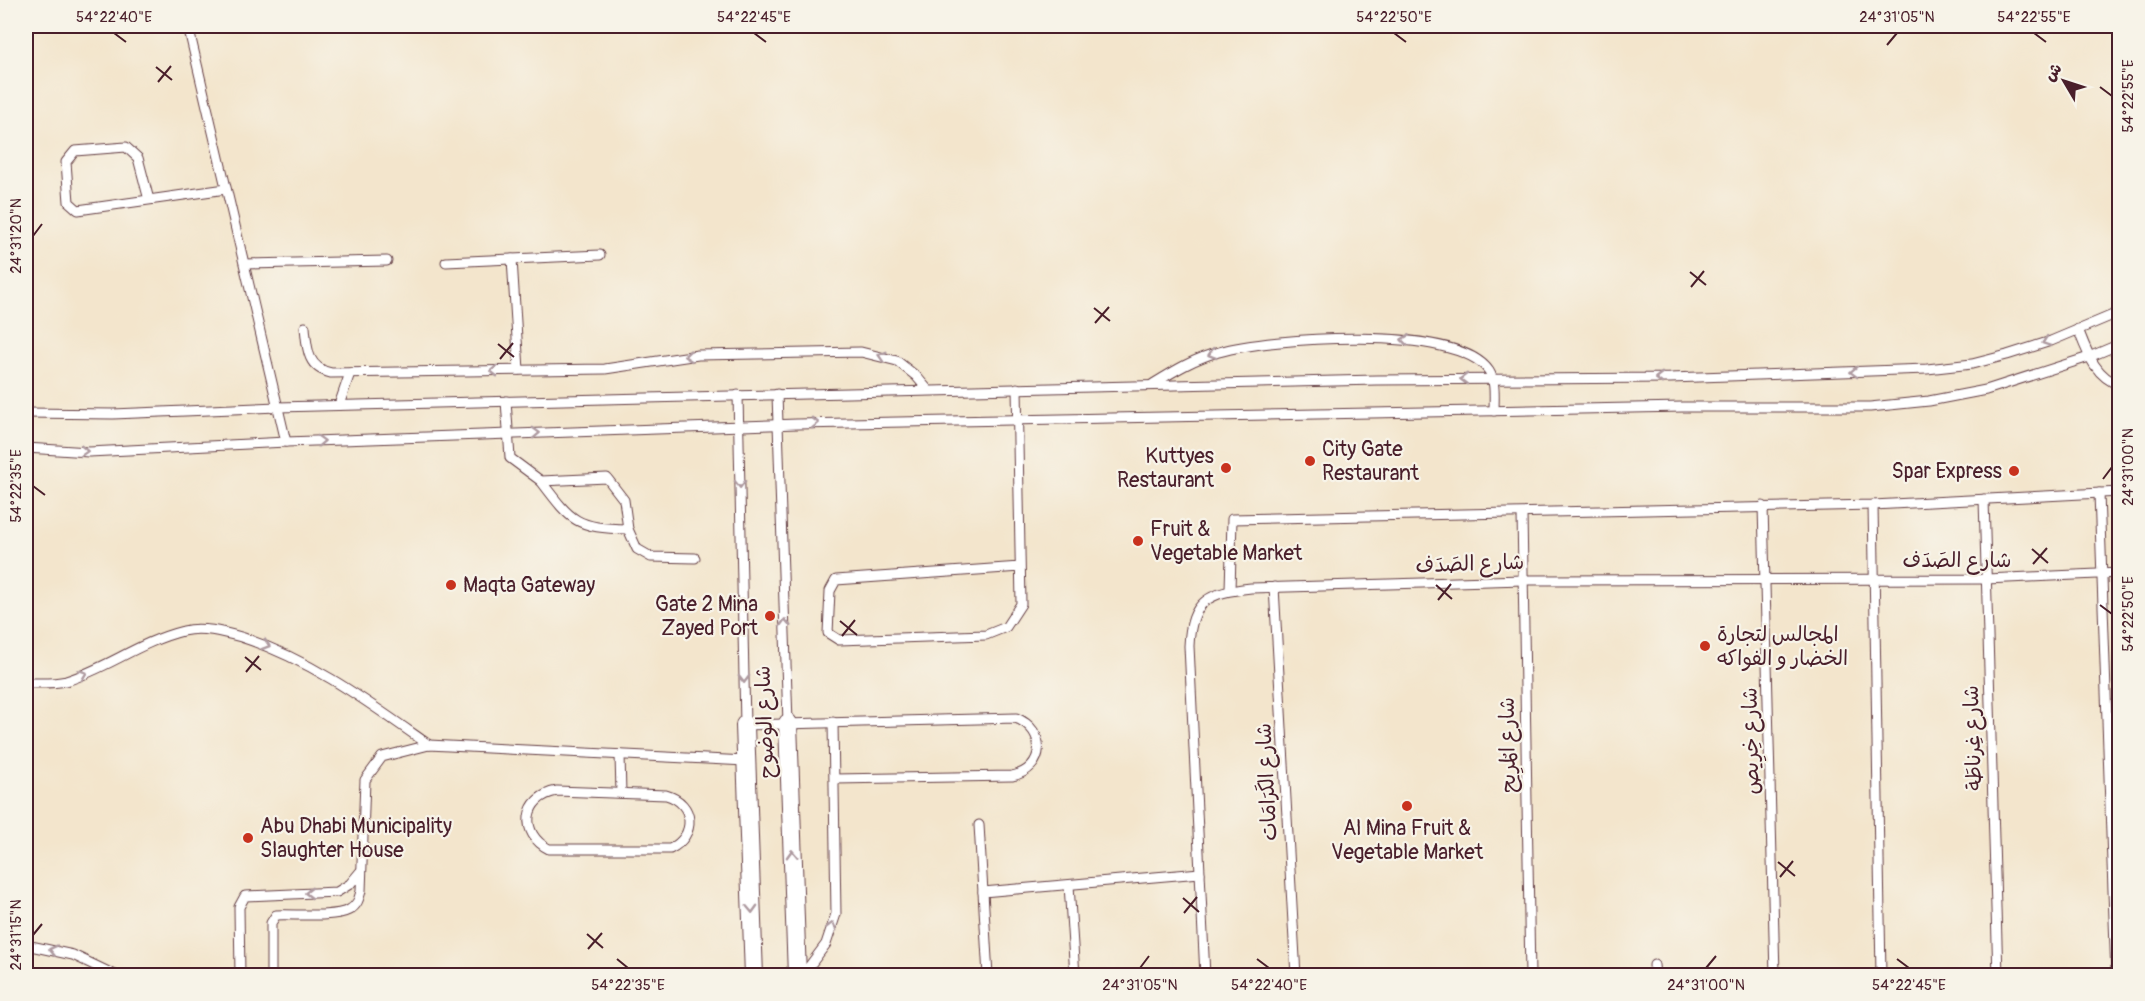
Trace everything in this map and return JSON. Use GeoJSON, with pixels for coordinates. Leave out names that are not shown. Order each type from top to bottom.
{"type":"FeatureCollection","features":[{"type":"Feature","properties":{"kind":"street","name":"شارع الوضوح"},"geometry":{"type":"LineString","coordinates":[[788,723],[797,975]]}},
{"type":"Feature","properties":{"kind":"street","name":"شارع الوضوح"},"geometry":{"type":"LineString","coordinates":[[745,725],[754,975]]}},
{"type":"Feature","properties":{"kind":"lane"},"geometry":{"type":"LineString","coordinates":[[188,26],[286,442]]}},
{"type":"Feature","properties":{"kind":"lane"},"geometry":{"type":"LineString","coordinates":[[149,200],[138,158],[126,147],[75,151],[66,162],[69,202],[78,210],[149,200],[226,189]]}},
{"type":"Feature","properties":{"kind":"lane"},"geometry":{"type":"LineString","coordinates":[[446,262],[600,255]]}},
{"type":"Feature","properties":{"kind":"lane"},"geometry":{"type":"LineString","coordinates":[[512,259],[519,370]]}},
{"type":"Feature","properties":{"kind":"lane"},"geometry":{"type":"LineString","coordinates":[[245,264],[387,261]]}},
{"type":"Feature","properties":{"kind":"lane"},"geometry":{"type":"LineString","coordinates":[[26,413],[113,414],[339,405],[1151,385],[1670,378],[1927,369],[1972,364],[1999,357],[2051,341],[2120,312]]}},
{"type":"Feature","properties":{"kind":"lane"},"geometry":{"type":"LineString","coordinates":[[305,327],[308,354],[314,365],[325,372],[605,369],[698,355],[861,352],[873,353],[897,361],[916,376],[928,390]]}},
{"type":"Feature","properties":{"kind":"lane"},"geometry":{"type":"LineString","coordinates":[[2078,329],[2089,357],[2107,381],[2120,385]]}},
{"type":"Feature","properties":{"kind":"lane"},"geometry":{"type":"LineString","coordinates":[[1151,385],[1195,360],[1238,347],[1383,338],[1431,344],[1472,357],[1488,368],[1493,379],[1494,411]]}},
{"type":"Feature","properties":{"kind":"lane"},"geometry":{"type":"LineString","coordinates":[[26,448],[89,452],[286,442],[778,424],[1494,411],[1870,407],[1929,401],[1986,390],[2119,345]]}},
{"type":"Feature","properties":{"kind":"lane"},"geometry":{"type":"LineString","coordinates":[[339,405],[350,373]]}},
{"type":"Feature","properties":{"kind":"lane"},"geometry":{"type":"LineString","coordinates":[[1017,388],[1021,604],[1006,627],[986,635],[839,640],[828,633],[830,591],[836,580],[1020,567]]}},
{"type":"Feature","properties":{"kind":"lane","name":"شارع الوضوح"},"geometry":{"type":"LineString","coordinates":[[777,394],[788,723]]}},
{"type":"Feature","properties":{"kind":"lane","name":"شارع الوضوح"},"geometry":{"type":"LineString","coordinates":[[738,395],[745,725]]}},
{"type":"Feature","properties":{"kind":"lane"},"geometry":{"type":"LineString","coordinates":[[506,401],[510,458],[541,482],[565,513],[592,528],[628,529]]}},
{"type":"Feature","properties":{"kind":"lane"},"geometry":{"type":"LineString","coordinates":[[541,482],[607,478],[624,500],[628,529],[637,549],[651,557],[694,558]]}},
{"type":"Feature","properties":{"kind":"lane"},"geometry":{"type":"LineString","coordinates":[[1230,590],[1232,519],[1873,505],[2120,492]]}},
{"type":"Feature","properties":{"kind":"lane"},"geometry":{"type":"LineString","coordinates":[[2099,493],[2116,975]]}},
{"type":"Feature","properties":{"kind":"lane","name":"شارع غِرناطَة"},"geometry":{"type":"LineString","coordinates":[[1984,499],[1998,975]]}},
{"type":"Feature","properties":{"kind":"lane"},"geometry":{"type":"LineString","coordinates":[[1873,505],[1881,975]]}},
{"type":"Feature","properties":{"kind":"lane","name":"شارع خِرِيص"},"geometry":{"type":"LineString","coordinates":[[1763,506],[1775,975]]}},
{"type":"Feature","properties":{"kind":"lane","name":"شارع المُرِيح"},"geometry":{"type":"LineString","coordinates":[[1522,514],[1530,975]]}},
{"type":"Feature","properties":{"kind":"lane","name":"شارع الصَدَف"},"geometry":{"type":"LineString","coordinates":[[1205,975],[1188,646],[1190,621],[1206,599],[1230,590],[1274,587],[1523,580],[1986,579],[2120,573]]}},
{"type":"Feature","properties":{"kind":"lane","name":"شارع الكَرَامَات"},"geometry":{"type":"LineString","coordinates":[[1274,587],[1296,975]]}},
{"type":"Feature","properties":{"kind":"lane"},"geometry":{"type":"LineString","coordinates":[[26,683],[64,682],[104,666],[134,647],[185,630],[219,631],[276,648],[318,669],[429,745]]}},
{"type":"Feature","properties":{"kind":"lane"},"geometry":{"type":"LineString","coordinates":[[745,725],[1016,718],[1031,727],[1039,742],[1038,758],[1034,765],[1012,776],[835,780]]}},
{"type":"Feature","properties":{"kind":"lane"},"geometry":{"type":"LineString","coordinates":[[802,975],[826,944],[836,915],[833,722]]}},
{"type":"Feature","properties":{"kind":"lane"},"geometry":{"type":"LineString","coordinates":[[271,975],[272,923],[276,915],[348,910],[358,903],[361,891],[365,780],[382,757],[429,745],[746,762]]}},
{"type":"Feature","properties":{"kind":"lane"},"geometry":{"type":"LineString","coordinates":[[620,755],[621,793]]}},
{"type":"Feature","properties":{"kind":"lane"},"geometry":{"type":"LineString","coordinates":[[548,792],[621,793],[666,795],[681,802],[687,809],[690,825],[684,840],[670,849],[556,850],[541,846],[528,827],[529,810],[533,803],[548,792]]}},
{"type":"Feature","properties":{"kind":"lane"},"geometry":{"type":"LineString","coordinates":[[979,825],[988,975]]}},
{"type":"Feature","properties":{"kind":"lane"},"geometry":{"type":"LineString","coordinates":[[240,975],[239,907],[245,896],[337,892],[351,884],[360,872]]}},
{"type":"Feature","properties":{"kind":"lane"},"geometry":{"type":"LineString","coordinates":[[983,892],[1200,873]]}},
{"type":"Feature","properties":{"kind":"lane"},"geometry":{"type":"LineString","coordinates":[[1069,885],[1075,975]]}},
{"type":"Feature","properties":{"kind":"lane"},"geometry":{"type":"LineString","coordinates":[[26,945],[73,955],[117,975]]}},
{"type":"Feature","properties":{"kind":"lane"},"geometry":{"type":"LineString","coordinates":[[26,975],[91,975]]}},
{"type":"Feature","properties":{"kind":"place","name":"City Gate Restaurant"},"geometry":{"type":"Point","coordinates":[1310,461]}},
{"type":"Feature","properties":{"kind":"place","name":"Kuttyes Restaurant"},"geometry":{"type":"Point","coordinates":[1226,468]}},
{"type":"Feature","properties":{"kind":"place","name":"Spar Express"},"geometry":{"type":"Point","coordinates":[2014,471]}},
{"type":"Feature","properties":{"kind":"place","name":"Fruit & Vegetable Market"},"geometry":{"type":"Point","coordinates":[1138,541]}},
{"type":"Feature","properties":{"kind":"place","name":"Maqta Gateway"},"geometry":{"type":"Point","coordinates":[451,585]}},
{"type":"Feature","properties":{"kind":"place","name":"Gate 2 Mina Zayed Port"},"geometry":{"type":"Point","coordinates":[770,616]}},
{"type":"Feature","properties":{"kind":"place","name":"المجالس لتجارة الخضار و الفواكه"},"geometry":{"type":"Point","coordinates":[1705,646]}},
{"type":"Feature","properties":{"kind":"place","name":"Al Mina Fruit & Vegetable Market"},"geometry":{"type":"Point","coordinates":[1407,806]}},
{"type":"Feature","properties":{"kind":"place","name":"Abu Dhabi Municipality Slaughter House"},"geometry":{"type":"Point","coordinates":[248,838]}}]}
